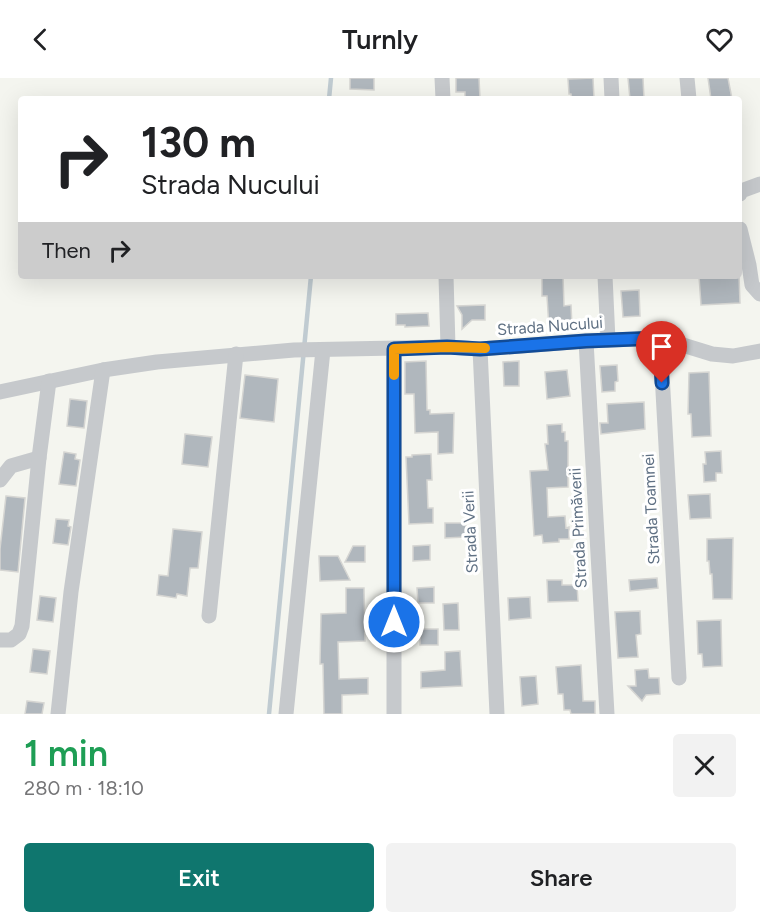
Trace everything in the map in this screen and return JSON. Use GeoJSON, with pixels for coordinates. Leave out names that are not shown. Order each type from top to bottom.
{"type":"FeatureCollection","features":[{"type":"Feature","properties":{"kind":"street"},"geometry":{"type":"LineString","coordinates":[[442,78],[443,96]]}},
{"type":"Feature","properties":{"kind":"street"},"geometry":{"type":"LineString","coordinates":[[611,78],[612,96]]}},
{"type":"Feature","properties":{"kind":"street"},"geometry":{"type":"LineString","coordinates":[[687,78],[689,96]]}},
{"type":"Feature","properties":{"kind":"street"},"geometry":{"type":"LineString","coordinates":[[742,191],[760,184]]}},
{"type":"Feature","properties":{"kind":"street"},"geometry":{"type":"LineString","coordinates":[[742,237],[752,285],[760,294]]}},
{"type":"Feature","properties":{"kind":"street"},"geometry":{"type":"LineString","coordinates":[[446,279],[447,347]]}},
{"type":"Feature","properties":{"kind":"street"},"geometry":{"type":"LineString","coordinates":[[605,279],[608,340]]}},
{"type":"Feature","properties":{"kind":"street","name":"Strada Nucului"},"geometry":{"type":"LineString","coordinates":[[0,392],[103,370],[236,354],[294,350],[447,347],[480,349],[660,338],[712,354],[734,356],[760,351]]}},
{"type":"Feature","properties":{"kind":"street","name":"Strada Toamnei"},"geometry":{"type":"LineString","coordinates":[[660,338],[679,678]]}},
{"type":"Feature","properties":{"kind":"street","name":"Strada Primăverii"},"geometry":{"type":"LineString","coordinates":[[586,341],[607,714]]}},
{"type":"Feature","properties":{"kind":"street"},"geometry":{"type":"LineString","coordinates":[[394,349],[394,714]]}},
{"type":"Feature","properties":{"kind":"street","name":"Strada Verii"},"geometry":{"type":"LineString","coordinates":[[480,349],[497,714]]}},
{"type":"Feature","properties":{"kind":"street"},"geometry":{"type":"LineString","coordinates":[[286,714],[318,350]]}},
{"type":"Feature","properties":{"kind":"street"},"geometry":{"type":"LineString","coordinates":[[209,616],[236,354]]}},
{"type":"Feature","properties":{"kind":"street"},"geometry":{"type":"LineString","coordinates":[[58,714],[71,592],[103,370]]}},
{"type":"Feature","properties":{"kind":"street"},"geometry":{"type":"LineString","coordinates":[[0,640],[11,640],[19,634],[22,626],[49,381]]}},
{"type":"Feature","properties":{"kind":"street"},"geometry":{"type":"LineString","coordinates":[[0,480],[11,466],[39,458]]}},
{"type":"Feature","properties":{"kind":"building"},"geometry":{"type":"Polygon","coordinates":[[[350,78],[374,78],[374,90],[350,89],[350,78]]]}},
{"type":"Feature","properties":{"kind":"building"},"geometry":{"type":"Polygon","coordinates":[[[456,78],[479,78],[480,96],[465,96],[465,92],[456,92],[456,78]]]}},
{"type":"Feature","properties":{"kind":"building"},"geometry":{"type":"Polygon","coordinates":[[[593,78],[594,96],[571,96],[569,94],[568,79],[593,78]]]}},
{"type":"Feature","properties":{"kind":"building"},"geometry":{"type":"Polygon","coordinates":[[[628,78],[643,78],[644,96],[630,96],[628,78]]]}},
{"type":"Feature","properties":{"kind":"building"},"geometry":{"type":"Polygon","coordinates":[[[708,78],[728,78],[731,96],[711,96],[708,78]]]}},
{"type":"Feature","properties":{"kind":"building"},"geometry":{"type":"Polygon","coordinates":[[[542,279],[563,279],[564,306],[571,305],[572,326],[549,328],[547,296],[542,296],[542,279]]]}},
{"type":"Feature","properties":{"kind":"building"},"geometry":{"type":"Polygon","coordinates":[[[699,279],[739,279],[740,303],[701,305],[699,279]]]}},
{"type":"Feature","properties":{"kind":"building"},"geometry":{"type":"Polygon","coordinates":[[[639,290],[640,316],[623,317],[621,291],[639,290]]]}},
{"type":"Feature","properties":{"kind":"building"},"geometry":{"type":"Polygon","coordinates":[[[485,305],[485,320],[472,320],[462,329],[462,315],[457,306],[485,305]]]}},
{"type":"Feature","properties":{"kind":"building"},"geometry":{"type":"Polygon","coordinates":[[[428,313],[429,326],[396,325],[396,314],[428,313]]]}},
{"type":"Feature","properties":{"kind":"building"},"geometry":{"type":"Polygon","coordinates":[[[426,361],[427,410],[430,410],[430,414],[454,413],[453,453],[438,454],[438,432],[415,433],[414,394],[405,394],[405,362],[426,361]]]}},
{"type":"Feature","properties":{"kind":"building"},"geometry":{"type":"Polygon","coordinates":[[[519,361],[519,386],[504,386],[503,362],[519,361]]]}},
{"type":"Feature","properties":{"kind":"building"},"geometry":{"type":"Polygon","coordinates":[[[617,365],[618,381],[615,382],[615,391],[602,392],[600,366],[617,365]]]}},
{"type":"Feature","properties":{"kind":"building"},"geometry":{"type":"Polygon","coordinates":[[[567,370],[570,396],[547,399],[545,372],[567,370]]]}},
{"type":"Feature","properties":{"kind":"building"},"geometry":{"type":"Polygon","coordinates":[[[709,372],[711,436],[692,437],[691,414],[688,414],[689,373],[709,372]]]}},
{"type":"Feature","properties":{"kind":"building"},"geometry":{"type":"Polygon","coordinates":[[[245,375],[278,379],[274,422],[240,418],[245,375]]]}},
{"type":"Feature","properties":{"kind":"building"},"geometry":{"type":"Polygon","coordinates":[[[70,399],[87,401],[84,428],[67,426],[70,399]]]}},
{"type":"Feature","properties":{"kind":"building"},"geometry":{"type":"Polygon","coordinates":[[[644,402],[645,429],[601,434],[600,423],[608,423],[607,404],[644,402]]]}},
{"type":"Feature","properties":{"kind":"building"},"geometry":{"type":"Polygon","coordinates":[[[562,424],[565,441],[568,441],[568,487],[547,488],[548,517],[565,516],[566,528],[569,527],[569,539],[543,543],[542,535],[534,536],[530,471],[548,470],[545,444],[548,444],[547,425],[562,424]]]}},
{"type":"Feature","properties":{"kind":"building"},"geometry":{"type":"Polygon","coordinates":[[[185,434],[212,437],[208,467],[182,464],[185,434]]]}},
{"type":"Feature","properties":{"kind":"building"},"geometry":{"type":"Polygon","coordinates":[[[721,451],[722,473],[716,473],[716,481],[704,482],[705,452],[721,451]]]}},
{"type":"Feature","properties":{"kind":"building"},"geometry":{"type":"Polygon","coordinates":[[[64,452],[76,454],[75,459],[80,460],[76,486],[59,484],[64,452]]]}},
{"type":"Feature","properties":{"kind":"building"},"geometry":{"type":"Polygon","coordinates":[[[431,454],[432,480],[427,480],[428,508],[433,508],[433,523],[409,524],[406,457],[431,454]]]}},
{"type":"Feature","properties":{"kind":"building"},"geometry":{"type":"Polygon","coordinates":[[[710,494],[711,518],[690,519],[688,495],[710,494]]]}},
{"type":"Feature","properties":{"kind":"building"},"geometry":{"type":"Polygon","coordinates":[[[6,496],[25,498],[18,572],[0,570],[6,496]]]}},
{"type":"Feature","properties":{"kind":"building"},"geometry":{"type":"Polygon","coordinates":[[[56,519],[69,520],[68,526],[71,527],[68,545],[53,543],[56,519]]]}},
{"type":"Feature","properties":{"kind":"building"},"geometry":{"type":"Polygon","coordinates":[[[445,523],[466,523],[466,537],[445,538],[445,523]]]}},
{"type":"Feature","properties":{"kind":"building"},"geometry":{"type":"Polygon","coordinates":[[[173,529],[202,532],[198,568],[190,568],[187,596],[177,594],[176,598],[157,595],[159,575],[168,576],[173,529]]]}},
{"type":"Feature","properties":{"kind":"building"},"geometry":{"type":"Polygon","coordinates":[[[733,538],[732,599],[713,599],[712,574],[710,574],[709,561],[707,561],[707,539],[733,538]]]}},
{"type":"Feature","properties":{"kind":"building"},"geometry":{"type":"Polygon","coordinates":[[[430,545],[430,560],[413,561],[413,546],[430,545]]]}},
{"type":"Feature","properties":{"kind":"building"},"geometry":{"type":"Polygon","coordinates":[[[353,546],[365,546],[365,562],[345,562],[353,546]]]}},
{"type":"Feature","properties":{"kind":"building"},"geometry":{"type":"Polygon","coordinates":[[[319,556],[338,556],[350,580],[320,581],[319,556]]]}},
{"type":"Feature","properties":{"kind":"building"},"geometry":{"type":"Polygon","coordinates":[[[657,578],[658,588],[630,591],[629,580],[657,578]]]}},
{"type":"Feature","properties":{"kind":"building"},"geometry":{"type":"Polygon","coordinates":[[[547,580],[562,580],[562,585],[577,585],[578,601],[548,602],[547,580]]]}},
{"type":"Feature","properties":{"kind":"building"},"geometry":{"type":"Polygon","coordinates":[[[434,587],[434,603],[418,603],[417,588],[434,587]]]}},
{"type":"Feature","properties":{"kind":"building"},"geometry":{"type":"Polygon","coordinates":[[[346,588],[364,588],[365,641],[338,642],[339,679],[368,678],[368,694],[342,695],[342,714],[324,714],[323,664],[320,664],[321,614],[346,613],[346,588]]]}},
{"type":"Feature","properties":{"kind":"building"},"geometry":{"type":"Polygon","coordinates":[[[40,596],[56,598],[53,622],[37,620],[40,596]]]}},
{"type":"Feature","properties":{"kind":"building"},"geometry":{"type":"Polygon","coordinates":[[[530,597],[531,618],[509,620],[508,598],[530,597]]]}},
{"type":"Feature","properties":{"kind":"building"},"geometry":{"type":"Polygon","coordinates":[[[458,603],[459,630],[444,630],[443,604],[458,603]]]}},
{"type":"Feature","properties":{"kind":"building"},"geometry":{"type":"Polygon","coordinates":[[[640,611],[641,634],[636,635],[638,657],[618,658],[615,612],[640,611]]]}},
{"type":"Feature","properties":{"kind":"building"},"geometry":{"type":"Polygon","coordinates":[[[721,620],[722,666],[703,667],[702,654],[698,654],[697,621],[721,620]]]}},
{"type":"Feature","properties":{"kind":"building"},"geometry":{"type":"Polygon","coordinates":[[[420,629],[438,629],[438,645],[420,645],[420,629]]]}},
{"type":"Feature","properties":{"kind":"building"},"geometry":{"type":"Polygon","coordinates":[[[33,649],[50,651],[47,674],[30,672],[33,649]]]}},
{"type":"Feature","properties":{"kind":"building"},"geometry":{"type":"Polygon","coordinates":[[[460,651],[462,686],[421,688],[421,672],[445,670],[445,652],[460,651]]]}},
{"type":"Feature","properties":{"kind":"building"},"geometry":{"type":"Polygon","coordinates":[[[581,665],[583,701],[595,701],[595,714],[571,714],[570,710],[564,710],[563,694],[558,694],[556,667],[581,665]]]}},
{"type":"Feature","properties":{"kind":"building"},"geometry":{"type":"Polygon","coordinates":[[[648,669],[649,678],[659,678],[660,694],[646,695],[642,701],[628,686],[636,686],[635,670],[648,669]]]}},
{"type":"Feature","properties":{"kind":"building"},"geometry":{"type":"Polygon","coordinates":[[[536,676],[538,704],[522,706],[520,677],[536,676]]]}},
{"type":"Feature","properties":{"kind":"building"},"geometry":{"type":"Polygon","coordinates":[[[27,701],[44,703],[42,714],[25,714],[27,701]]]}},
{"type":"Feature","properties":{"kind":"waterway"},"geometry":{"type":"LineString","coordinates":[[329,96],[331,78]]}},
{"type":"Feature","properties":{"kind":"waterway"},"geometry":{"type":"LineString","coordinates":[[269,714],[311,279]]}},
{"type":"Feature","properties":{"kind":"slow traffic"},"geometry":{"type":"LineString","coordinates":[[394,375],[394,349],[485,348]]}},
{"type":"Feature","properties":{"kind":"route"},"geometry":{"type":"LineString","coordinates":[[394,622],[394,349],[447,347],[480,349],[660,338],[662,383]]}}]}
